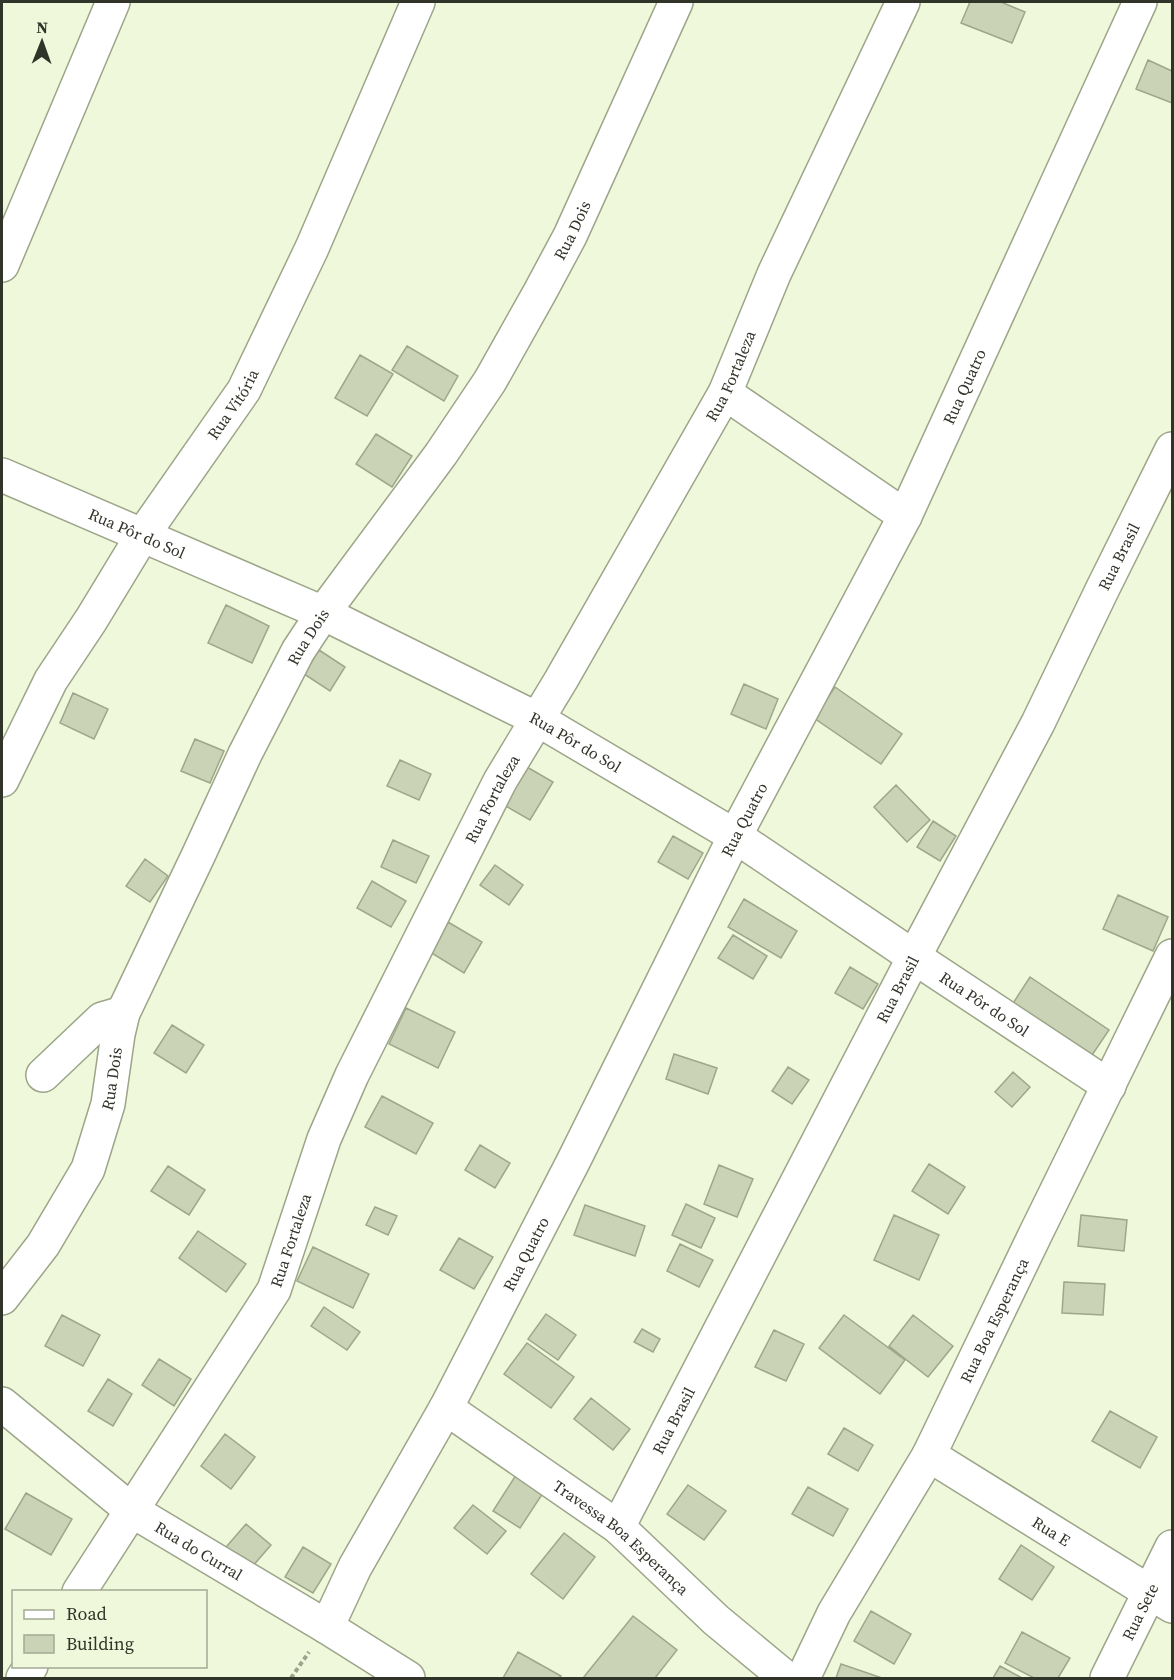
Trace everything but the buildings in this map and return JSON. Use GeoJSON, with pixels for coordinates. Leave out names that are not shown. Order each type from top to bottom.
{"type":"FeatureCollection","features":[{"type":"Feature","properties":{"kind":"street"},"geometry":{"type":"LineString","coordinates":[[2,265],[113,2]]}},
{"type":"Feature","properties":{"kind":"street","name":"Rua Vitória"},"geometry":{"type":"LineString","coordinates":[[2,780],[51,680],[142,536],[244,390],[312,248],[418,2]]}},
{"type":"Feature","properties":{"kind":"street","name":"Rua Dois"},"geometry":{"type":"LineString","coordinates":[[2,1298],[43,1245],[88,1169],[108,1104],[123,1013],[245,754],[298,651],[441,454],[490,381],[570,236],[675,2]]}},
{"type":"Feature","properties":{"kind":"street","name":"Rua Fortaleza"},"geometry":{"type":"LineString","coordinates":[[80,1590],[273,1290],[324,1139],[352,1075],[500,781],[725,393],[774,274],[903,2]]}},
{"type":"Feature","properties":{"kind":"street","name":"Rua Quatro"},"geometry":{"type":"LineString","coordinates":[[327,1626],[355,1567],[446,1408],[573,1162],[735,836],[905,516],[1140,2]]}},
{"type":"Feature","properties":{"kind":"street"},"geometry":{"type":"LineString","coordinates":[[725,393],[905,516]]}},
{"type":"Feature","properties":{"kind":"street","name":"Rua Brasil"},"geometry":{"type":"LineString","coordinates":[[618,1527],[1038,723],[1173,449]]}},
{"type":"Feature","properties":{"kind":"street","name":"Rua Pôr do Sol"},"geometry":{"type":"LineString","coordinates":[[2,475],[323,614],[537,719],[735,836],[1109,1086]]}},
{"type":"Feature","properties":{"kind":"street","name":"Rua Boa Esperança"},"geometry":{"type":"LineString","coordinates":[[803,1678],[834,1613],[929,1455],[1173,956]]}},
{"type":"Feature","properties":{"kind":"street"},"geometry":{"type":"LineString","coordinates":[[43,1075],[102,1019],[123,1013]]}},
{"type":"Feature","properties":{"kind":"street","name":"Rua do Curral"},"geometry":{"type":"LineString","coordinates":[[2,1404],[131,1510],[327,1626],[408,1678]]}},
{"type":"Feature","properties":{"kind":"street","name":"Travessa Boa Esperança"},"geometry":{"type":"LineString","coordinates":[[446,1408],[618,1527],[716,1620],[786,1678]]}},
{"type":"Feature","properties":{"kind":"street","name":"Rua E"},"geometry":{"type":"LineString","coordinates":[[929,1455],[1161,1599]]}},
{"type":"Feature","properties":{"kind":"street","name":"Rua Sete"},"geometry":{"type":"LineString","coordinates":[[1107,1678],[1161,1599],[1173,1546]]}}]}
